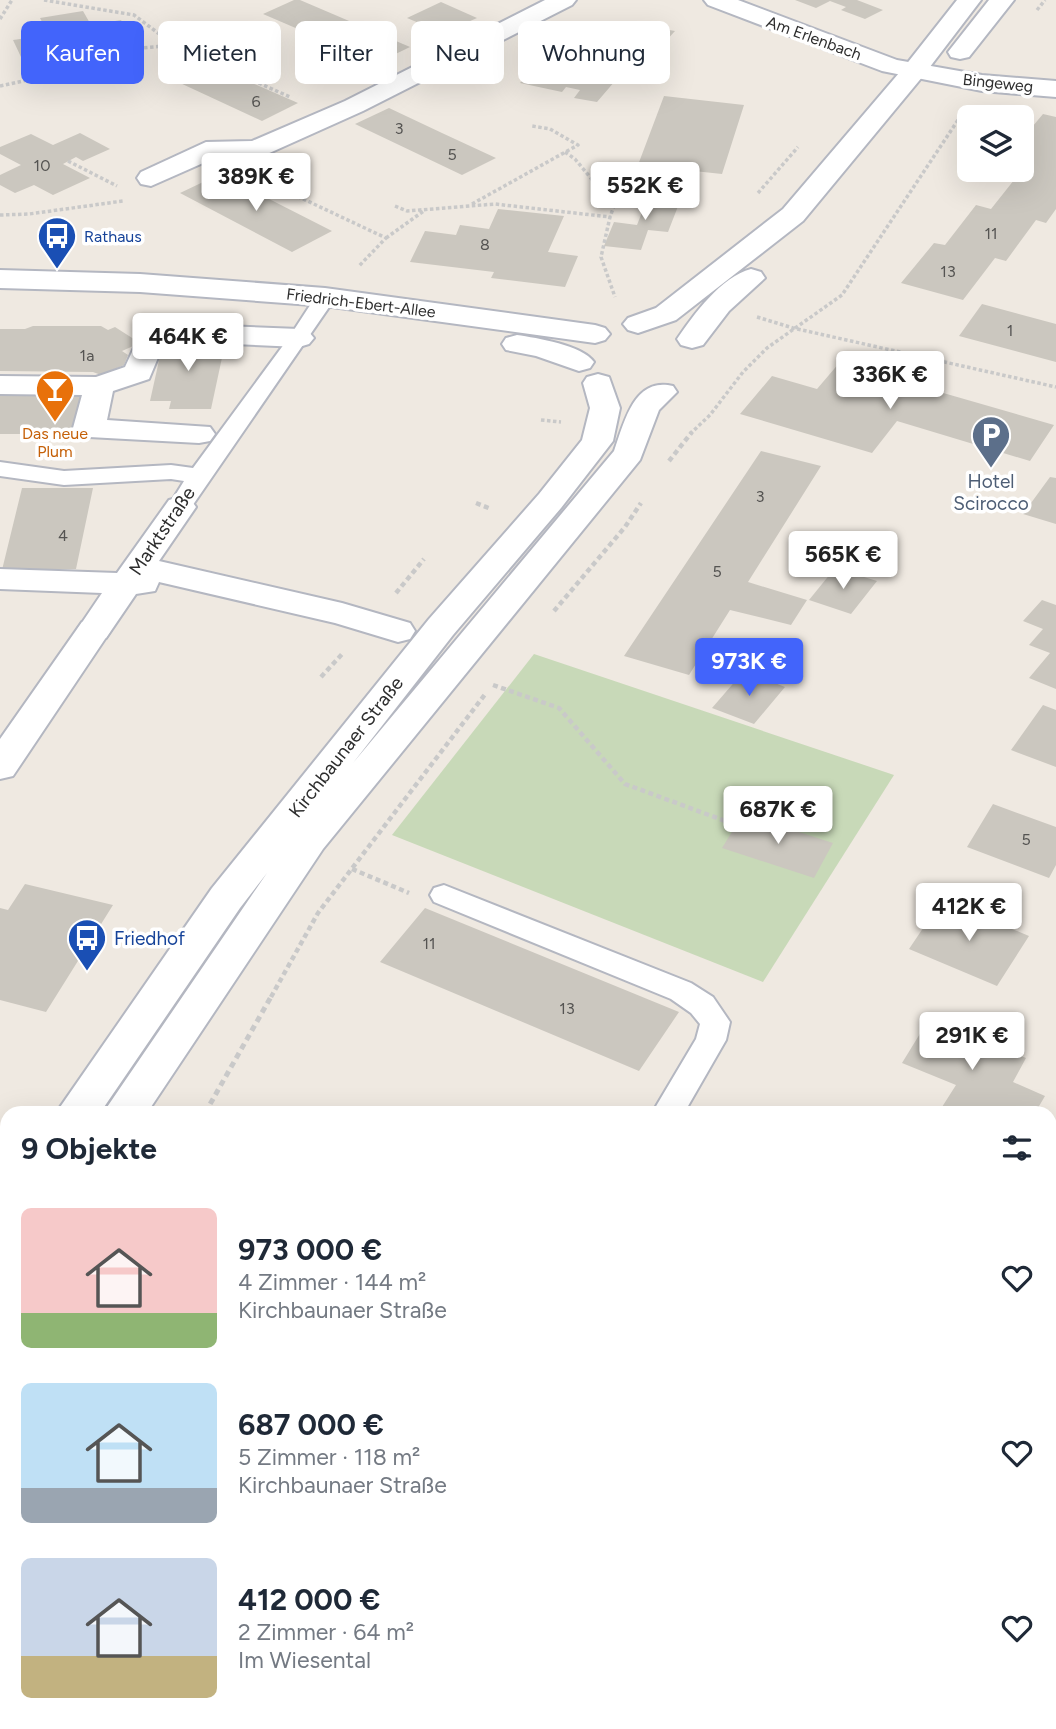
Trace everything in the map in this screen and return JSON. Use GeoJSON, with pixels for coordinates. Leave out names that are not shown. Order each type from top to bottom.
{"type":"FeatureCollection","features":[{"type":"Feature","properties":{"kind":"street"},"geometry":{"type":"LineString","coordinates":[[151,178],[215,148],[256,149],[332,116],[564,0]]}},
{"type":"Feature","properties":{"kind":"street","name":"Am Erlenbach"},"geometry":{"type":"LineString","coordinates":[[716,0],[876,61],[927,73]]}},
{"type":"Feature","properties":{"kind":"street"},"geometry":{"type":"LineString","coordinates":[[927,73],[969,0]]}},
{"type":"Feature","properties":{"kind":"street"},"geometry":{"type":"LineString","coordinates":[[628,315],[666,314],[793,215],[927,73],[1002,0]]}},
{"type":"Feature","properties":{"kind":"street","name":"Bingeweg"},"geometry":{"type":"LineString","coordinates":[[927,73],[982,83],[1056,89]]}},
{"type":"Feature","properties":{"kind":"street","name":"Kirchbaunaer Straße"},"geometry":{"type":"LineString","coordinates":[[129,1106],[310,840],[629,453],[645,406],[686,369],[719,305],[816,223],[927,73]]}},
{"type":"Feature","properties":{"kind":"street","name":"Friedrich-Ebert-Allee"},"geometry":{"type":"LineString","coordinates":[[0,279],[140,283],[595,334]]}},
{"type":"Feature","properties":{"kind":"street","name":"Friedrich-Ebert-Allee"},"geometry":{"type":"LineString","coordinates":[[0,295],[320,305],[542,348],[628,392],[686,369]]}},
{"type":"Feature","properties":{"kind":"street"},"geometry":{"type":"LineString","coordinates":[[588,373],[579,352],[584,342],[595,334],[622,325],[628,315]]}},
{"type":"Feature","properties":{"kind":"street"},"geometry":{"type":"LineString","coordinates":[[628,315],[677,331],[686,369]]}},
{"type":"Feature","properties":{"kind":"street"},"geometry":{"type":"LineString","coordinates":[[0,385],[99,386],[138,373],[154,332],[299,338]]}},
{"type":"Feature","properties":{"kind":"street","name":"Kirchbaunaer Straße"},"geometry":{"type":"LineString","coordinates":[[81,1106],[226,898],[440,627],[550,502],[597,441],[605,408],[588,373]]}},
{"type":"Feature","properties":{"kind":"street"},"geometry":{"type":"LineString","coordinates":[[99,386],[89,428],[199,434]]}},
{"type":"Feature","properties":{"kind":"street","name":"Marktstraße"},"geometry":{"type":"LineString","coordinates":[[0,767],[94,630],[136,578],[180,507]]}},
{"type":"Feature","properties":{"kind":"street"},"geometry":{"type":"LineString","coordinates":[[0,579],[136,578],[352,617],[398,631]]}},
{"type":"Feature","properties":{"kind":"lane","name":"Marktstraße"},"geometry":{"type":"LineString","coordinates":[[180,507],[320,305]]}},
{"type":"Feature","properties":{"kind":"lane"},"geometry":{"type":"LineString","coordinates":[[0,469],[64,478],[171,472],[199,476]]}},
{"type":"Feature","properties":{"kind":"lane"},"geometry":{"type":"LineString","coordinates":[[444,895],[681,991],[702,1004],[715,1022],[711,1040],[672,1106]]}},
{"type":"Feature","properties":{"kind":"path"},"geometry":{"type":"LineString","coordinates":[[0,19],[12,0]]}},
{"type":"Feature","properties":{"kind":"path"},"geometry":{"type":"LineString","coordinates":[[44,0],[134,15],[158,33]]}},
{"type":"Feature","properties":{"kind":"path"},"geometry":{"type":"LineString","coordinates":[[0,86],[101,64],[98,52],[158,46]]}},
{"type":"Feature","properties":{"kind":"path"},"geometry":{"type":"LineString","coordinates":[[663,471],[686,436],[710,415],[743,372],[767,348],[824,309],[849,287],[982,83]]}},
{"type":"Feature","properties":{"kind":"path"},"geometry":{"type":"LineString","coordinates":[[261,84],[332,116]]}},
{"type":"Feature","properties":{"kind":"path"},"geometry":{"type":"LineString","coordinates":[[468,206],[578,145],[550,129],[531,126]]}},
{"type":"Feature","properties":{"kind":"path"},"geometry":{"type":"LineString","coordinates":[[751,200],[804,141]]}},
{"type":"Feature","properties":{"kind":"path"},"geometry":{"type":"LineString","coordinates":[[565,152],[575,159],[614,205],[601,257],[628,315]]}},
{"type":"Feature","properties":{"kind":"path"},"geometry":{"type":"LineString","coordinates":[[68,161],[117,186]]}},
{"type":"Feature","properties":{"kind":"path"},"geometry":{"type":"LineString","coordinates":[[255,177],[386,238]]}},
{"type":"Feature","properties":{"kind":"path"},"geometry":{"type":"LineString","coordinates":[[395,206],[407,211],[495,204],[610,217]]}},
{"type":"Feature","properties":{"kind":"path"},"geometry":{"type":"LineString","coordinates":[[358,268],[386,238],[427,209]]}},
{"type":"Feature","properties":{"kind":"path"},"geometry":{"type":"LineString","coordinates":[[793,328],[1056,387]]}},
{"type":"Feature","properties":{"kind":"path"},"geometry":{"type":"LineString","coordinates":[[541,420],[565,423]]}},
{"type":"Feature","properties":{"kind":"path"},"geometry":{"type":"LineString","coordinates":[[553,612],[625,527],[648,493]]}},
{"type":"Feature","properties":{"kind":"path"},"geometry":{"type":"LineString","coordinates":[[476,503],[498,512]]}},
{"type":"Feature","properties":{"kind":"path"},"geometry":{"type":"LineString","coordinates":[[209,1106],[318,913],[500,675]]}},
{"type":"Feature","properties":{"kind":"path"},"geometry":{"type":"LineString","coordinates":[[493,685],[559,708],[625,784],[736,825]]}},
{"type":"Feature","properties":{"kind":"path"},"geometry":{"type":"LineString","coordinates":[[352,869],[421,898],[444,895]]}},
{"type":"Feature","properties":{"kind":"green space"},"geometry":{"type":"Polygon","coordinates":[[[534,654],[894,775],[763,982],[392,835],[534,654]]]}},
{"type":"Feature","properties":{"kind":"building"},"geometry":{"type":"Polygon","coordinates":[[[294,0],[300,0],[349,21],[295,21],[295,28],[263,14],[294,0]]]}},
{"type":"Feature","properties":{"kind":"building"},"geometry":{"type":"Polygon","coordinates":[[[795,0],[857,0],[883,10],[865,19],[841,10],[846,7],[830,1],[816,8],[795,0]]]}},
{"type":"Feature","properties":{"kind":"building"},"geometry":{"type":"Polygon","coordinates":[[[441,2],[477,18],[470,21],[414,21],[407,18],[441,2]]]}},
{"type":"Feature","properties":{"kind":"building"},"geometry":{"type":"Polygon","coordinates":[[[83,11],[89,21],[42,21],[40,18],[83,11]]]}},
{"type":"Feature","properties":{"kind":"building"},"geometry":{"type":"Polygon","coordinates":[[[21,39],[21,57],[13,40],[21,39]]]}},
{"type":"Feature","properties":{"kind":"building"},"geometry":{"type":"Polygon","coordinates":[[[397,41],[410,47],[397,53],[397,41]]]}},
{"type":"Feature","properties":{"kind":"building"},"geometry":{"type":"Polygon","coordinates":[[[182,84],[255,84],[298,103],[262,121],[182,84]]]}},
{"type":"Feature","properties":{"kind":"building"},"geometry":{"type":"Polygon","coordinates":[[[525,84],[612,84],[597,102],[574,98],[580,90],[566,87],[562,92],[525,84]]]}},
{"type":"Feature","properties":{"kind":"building"},"geometry":{"type":"Polygon","coordinates":[[[664,96],[744,105],[722,174],[638,165],[664,96]]]}},
{"type":"Feature","properties":{"kind":"building"},"geometry":{"type":"Polygon","coordinates":[[[389,108],[496,158],[462,175],[355,124],[389,108]]]}},
{"type":"Feature","properties":{"kind":"building"},"geometry":{"type":"Polygon","coordinates":[[[1043,114],[1056,117],[1056,209],[1046,223],[1036,220],[1006,261],[995,258],[963,300],[901,283],[934,243],[945,245],[976,205],[991,209],[1012,182],[1034,182],[1034,125],[1043,114]]]}},
{"type":"Feature","properties":{"kind":"building"},"geometry":{"type":"Polygon","coordinates":[[[80,133],[110,149],[83,161],[76,157],[63,164],[90,178],[53,195],[34,185],[15,193],[0,185],[0,175],[21,165],[0,154],[0,147],[31,134],[53,145],[80,133]]]}},
{"type":"Feature","properties":{"kind":"building"},"geometry":{"type":"Polygon","coordinates":[[[220,174],[332,231],[292,252],[180,193],[220,174]]]}},
{"type":"Feature","properties":{"kind":"building"},"geometry":{"type":"Polygon","coordinates":[[[650,192],[682,196],[668,232],[648,230],[641,250],[604,246],[614,222],[637,225],[650,192]]]}},
{"type":"Feature","properties":{"kind":"building"},"geometry":{"type":"Polygon","coordinates":[[[498,209],[564,216],[548,252],[578,256],[565,287],[491,278],[494,272],[410,262],[425,231],[456,235],[460,225],[489,229],[498,209]]]}},
{"type":"Feature","properties":{"kind":"building"},"geometry":{"type":"Polygon","coordinates":[[[982,304],[1056,324],[1056,362],[959,336],[982,304]]]}},
{"type":"Feature","properties":{"kind":"building"},"geometry":{"type":"Polygon","coordinates":[[[33,326],[101,326],[108,330],[115,327],[140,343],[122,351],[128,355],[124,365],[101,375],[93,372],[0,371],[0,329],[25,329],[33,326]]]}},
{"type":"Feature","properties":{"kind":"building"},"geometry":{"type":"Polygon","coordinates":[[[164,338],[226,339],[211,409],[169,409],[171,401],[150,401],[164,338]]]}},
{"type":"Feature","properties":{"kind":"building"},"geometry":{"type":"Polygon","coordinates":[[[846,355],[925,378],[919,386],[1054,425],[1030,461],[897,421],[872,453],[740,414],[772,376],[817,389],[846,355]]]}},
{"type":"Feature","properties":{"kind":"building"},"geometry":{"type":"Polygon","coordinates":[[[0,392],[84,392],[73,434],[0,434],[0,392]]]}},
{"type":"Feature","properties":{"kind":"building"},"geometry":{"type":"Polygon","coordinates":[[[761,451],[821,466],[748,582],[807,600],[791,625],[730,610],[689,675],[624,656],[761,451]]]}},
{"type":"Feature","properties":{"kind":"building"},"geometry":{"type":"Polygon","coordinates":[[[1050,477],[1056,478],[1056,524],[1023,514],[1050,477]]]}},
{"type":"Feature","properties":{"kind":"building"},"geometry":{"type":"Polygon","coordinates":[[[22,488],[93,488],[76,569],[2,570],[22,488]]]}},
{"type":"Feature","properties":{"kind":"building"},"geometry":{"type":"Polygon","coordinates":[[[835,568],[877,581],[851,614],[809,600],[835,568]]]}},
{"type":"Feature","properties":{"kind":"building"},"geometry":{"type":"Polygon","coordinates":[[[1042,600],[1056,605],[1056,689],[1029,678],[1050,653],[1029,645],[1043,629],[1023,621],[1042,600]]]}},
{"type":"Feature","properties":{"kind":"building"},"geometry":{"type":"Polygon","coordinates":[[[744,671],[785,687],[754,724],[712,708],[744,671]]]}},
{"type":"Feature","properties":{"kind":"building"},"geometry":{"type":"Polygon","coordinates":[[[1043,705],[1056,710],[1056,767],[1011,750],[1043,705]]]}},
{"type":"Feature","properties":{"kind":"building"},"geometry":{"type":"Polygon","coordinates":[[[993,804],[1056,827],[1056,865],[1049,878],[967,847],[993,804]]]}},
{"type":"Feature","properties":{"kind":"building"},"geometry":{"type":"Polygon","coordinates":[[[743,814],[833,843],[814,878],[722,848],[743,814]]]}},
{"type":"Feature","properties":{"kind":"building"},"geometry":{"type":"Polygon","coordinates":[[[25,884],[113,905],[46,1012],[0,1000],[0,908],[8,910],[25,884]]]}},
{"type":"Feature","properties":{"kind":"building"},"geometry":{"type":"Polygon","coordinates":[[[942,900],[1029,936],[997,986],[909,949],[942,900]]]}},
{"type":"Feature","properties":{"kind":"building"},"geometry":{"type":"Polygon","coordinates":[[[425,908],[679,1012],[639,1071],[380,962],[425,908]]]}},
{"type":"Feature","properties":{"kind":"building"},"geometry":{"type":"Polygon","coordinates":[[[929,1019],[1026,1058],[1013,1082],[1045,1096],[1039,1106],[943,1106],[956,1085],[902,1063],[929,1019]]]}},
{"type":"Feature","properties":{"kind":"place","name":"Rathaus"},"geometry":{"type":"Point","coordinates":[57,270]}},
{"type":"Feature","properties":{"kind":"place","name":"Das neue Plum"},"geometry":{"type":"Point","coordinates":[55,423]}},
{"type":"Feature","properties":{"kind":"place","name":"Hotel Scirocco"},"geometry":{"type":"Point","coordinates":[991,469]}},
{"type":"Feature","properties":{"kind":"place","name":"Friedhof"},"geometry":{"type":"Point","coordinates":[87,972]}}]}
